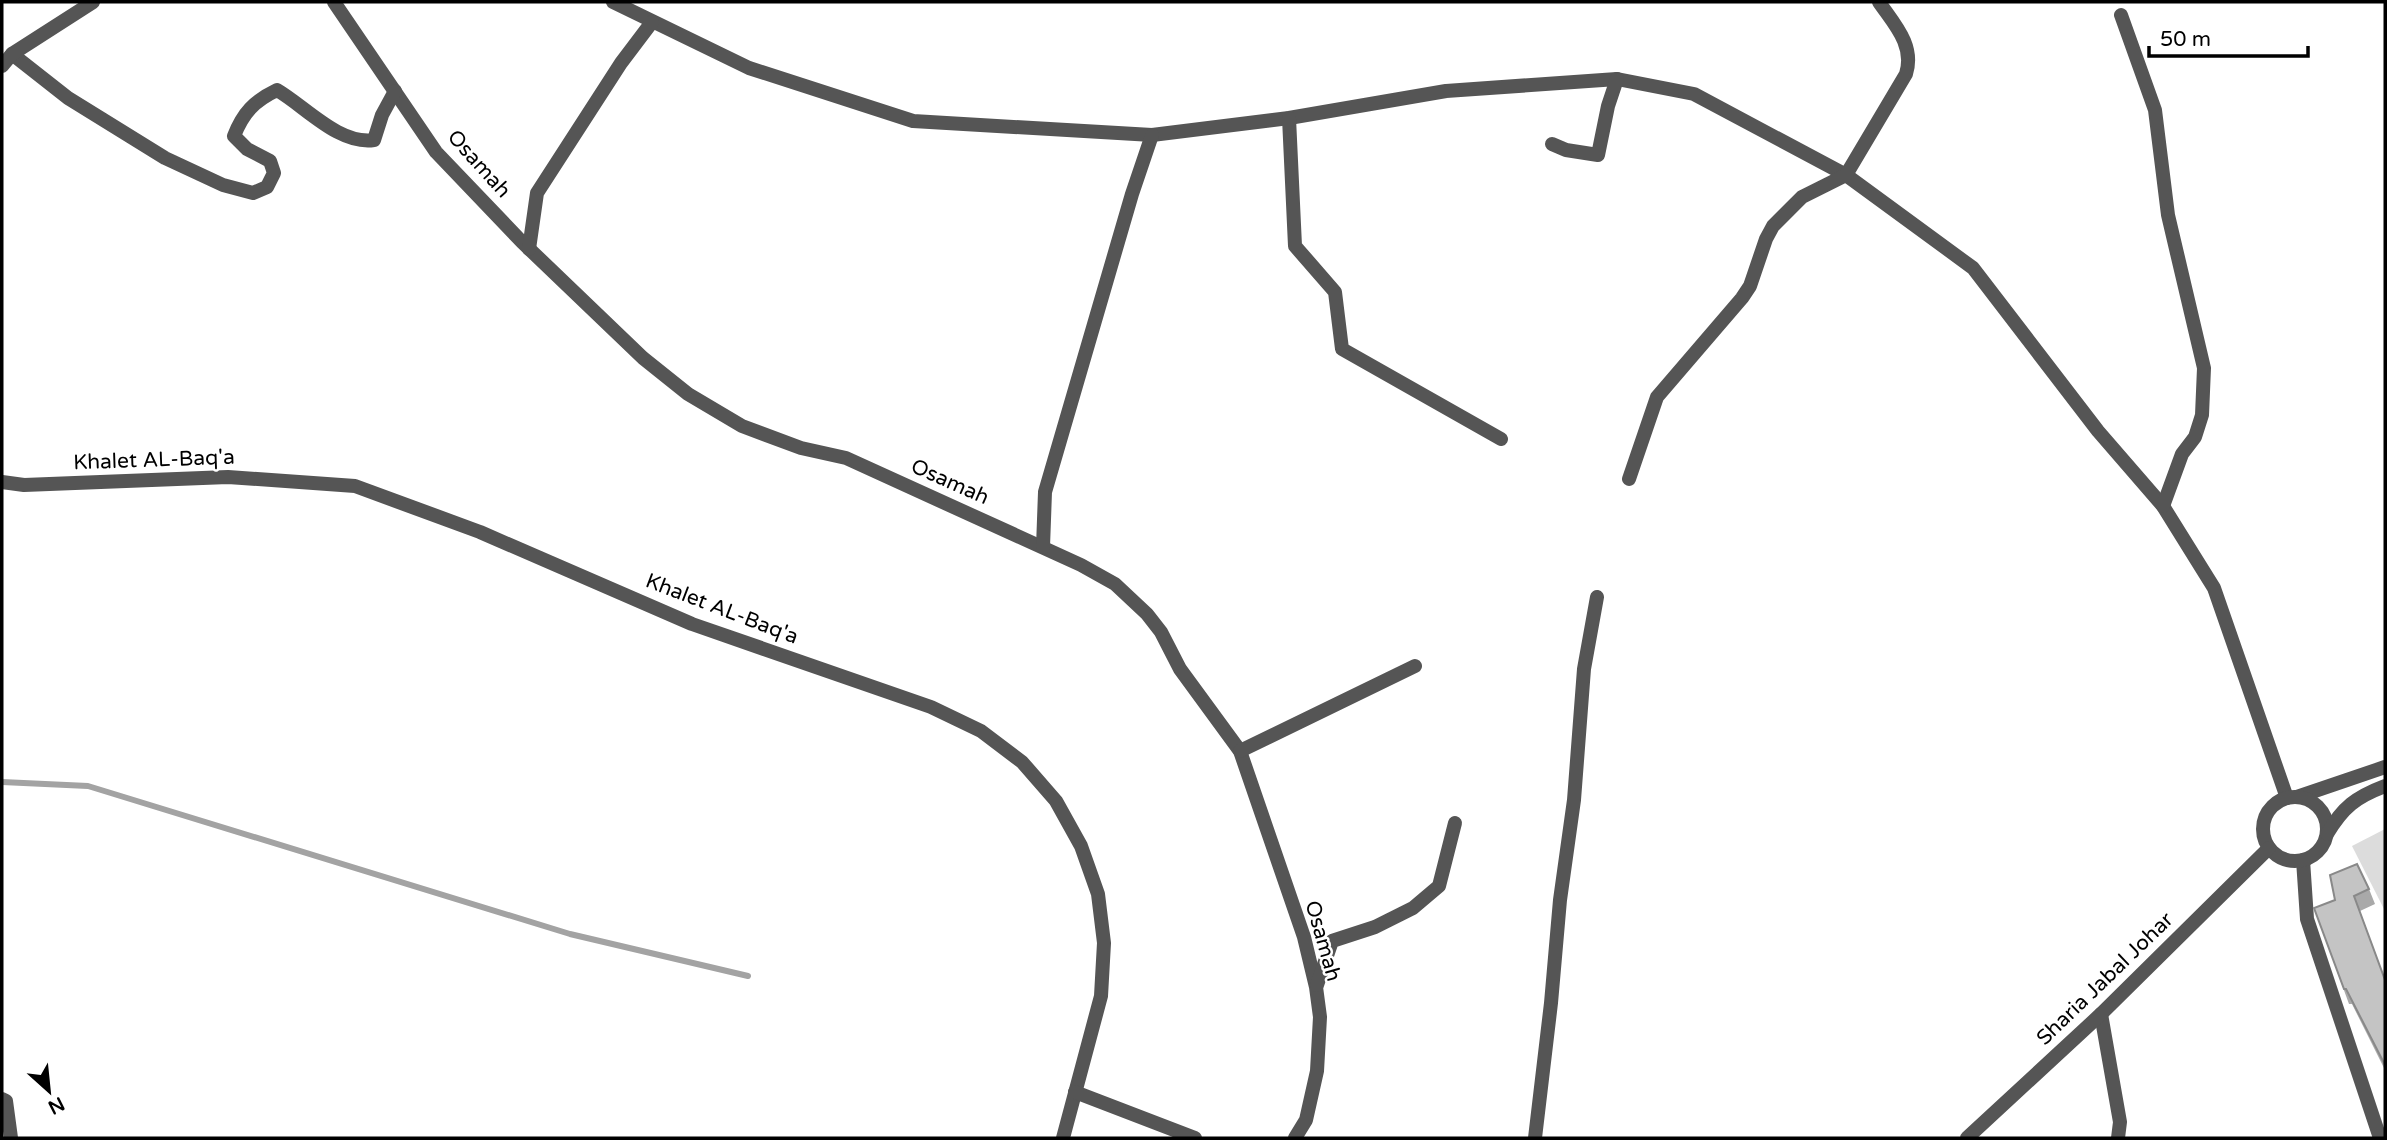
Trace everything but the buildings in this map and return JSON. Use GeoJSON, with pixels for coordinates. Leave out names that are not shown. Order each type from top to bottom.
{"type":"FeatureCollection","features":[{"type":"Feature","properties":{"kind":"street"},"geometry":{"type":"LineString","coordinates":[[2,66],[12,54],[93,2]]}},
{"type":"Feature","properties":{"kind":"street","name":"Osamah"},"geometry":{"type":"LineString","coordinates":[[334,2],[436,152],[529,249],[653,367],[688,394],[715,411],[771,438],[846,458],[1043,547],[1097,573],[1115,584],[1140,606],[1161,632],[1180,669],[1240,751],[1304,937],[1317,987],[1320,1017],[1317,1071],[1306,1120],[1295,1138]]}},
{"type":"Feature","properties":{"kind":"street"},"geometry":{"type":"LineString","coordinates":[[613,2],[749,68],[913,121],[1152,135],[1289,118],[1446,91],[1617,79],[1694,94],[1846,175],[1973,268],[2098,431],[2162,506],[2214,588],[2292,798]]}},
{"type":"Feature","properties":{"kind":"street"},"geometry":{"type":"LineString","coordinates":[[1629,480],[1657,397],[1742,299],[1750,286],[1773,226],[1802,197],[1846,175],[1902,81],[1908,67],[1909,53],[1905,40],[1879,2]]}},
{"type":"Feature","properties":{"kind":"street"},"geometry":{"type":"LineString","coordinates":[[2122,15],[2155,110],[2168,215],[2204,368],[2202,415],[2195,437],[2182,454],[2162,506]]}},
{"type":"Feature","properties":{"kind":"street"},"geometry":{"type":"LineString","coordinates":[[529,249],[537,193],[621,63],[652,22]]}},
{"type":"Feature","properties":{"kind":"street"},"geometry":{"type":"LineString","coordinates":[[12,54],[68,98],[165,158],[223,185],[253,193],[267,187],[274,173],[270,161],[247,149],[234,136],[241,117],[258,100],[277,90],[299,103],[327,127],[360,142],[374,140],[382,115],[395,92]]}},
{"type":"Feature","properties":{"kind":"street"},"geometry":{"type":"LineString","coordinates":[[1552,144],[1566,150],[1598,155],[1608,106],[1617,79]]}},
{"type":"Feature","properties":{"kind":"street"},"geometry":{"type":"LineString","coordinates":[[1289,118],[1295,246],[1335,292],[1342,349],[1502,439]]}},
{"type":"Feature","properties":{"kind":"street"},"geometry":{"type":"LineString","coordinates":[[1043,547],[1045,492],[1132,194],[1152,135]]}},
{"type":"Feature","properties":{"kind":"street","name":"Khalet AL-Baq'a"},"geometry":{"type":"LineString","coordinates":[[2,482],[24,485],[228,477],[355,486],[480,532],[692,624],[931,707],[981,731],[1022,762],[1056,801],[1081,846],[1098,894],[1104,943],[1101,996],[1063,1138]]}},
{"type":"Feature","properties":{"kind":"street"},"geometry":{"type":"LineString","coordinates":[[1535,1138],[1560,900],[1574,800],[1584,669],[1597,597]]}},
{"type":"Feature","properties":{"kind":"street"},"geometry":{"type":"LineString","coordinates":[[1240,751],[1415,666]]}},
{"type":"Feature","properties":{"kind":"street"},"geometry":{"type":"LineString","coordinates":[[2385,767],[2272,807],[2264,823],[2265,840],[2269,848],[2285,859],[2303,860],[2319,851],[2337,816],[2348,805],[2385,786]]}},
{"type":"Feature","properties":{"kind":"street"},"geometry":{"type":"LineString","coordinates":[[2292,798],[2306,799],[2320,809],[2327,825],[2327,834]]}},
{"type":"Feature","properties":{"kind":"street"},"geometry":{"type":"LineString","coordinates":[[1317,987],[1332,941],[1375,927],[1403,912],[1439,886],[1455,823]]}},
{"type":"Feature","properties":{"kind":"street","name":"Sharia Jabal Johar"},"geometry":{"type":"LineString","coordinates":[[1967,1138],[2101,1014],[2269,848]]}},
{"type":"Feature","properties":{"kind":"street"},"geometry":{"type":"LineString","coordinates":[[2303,860],[2307,919],[2380,1138]]}},
{"type":"Feature","properties":{"kind":"street"},"geometry":{"type":"LineString","coordinates":[[2101,1014],[2120,1122],[2118,1138]]}},
{"type":"Feature","properties":{"kind":"street"},"geometry":{"type":"LineString","coordinates":[[1075,1092],[1195,1138]]}},
{"type":"Feature","properties":{"kind":"street"},"geometry":{"type":"LineString","coordinates":[[2,1099],[6,1101],[11,1138]]}},
{"type":"Feature","properties":{"kind":"shaded area"},"geometry":{"type":"Polygon","coordinates":[[[2385,829],[2385,911],[2352,846],[2385,829]]]}},
{"type":"Feature","properties":{"kind":"waterway"},"geometry":{"type":"LineString","coordinates":[[2,782],[88,786],[570,934],[748,976]]}}]}
